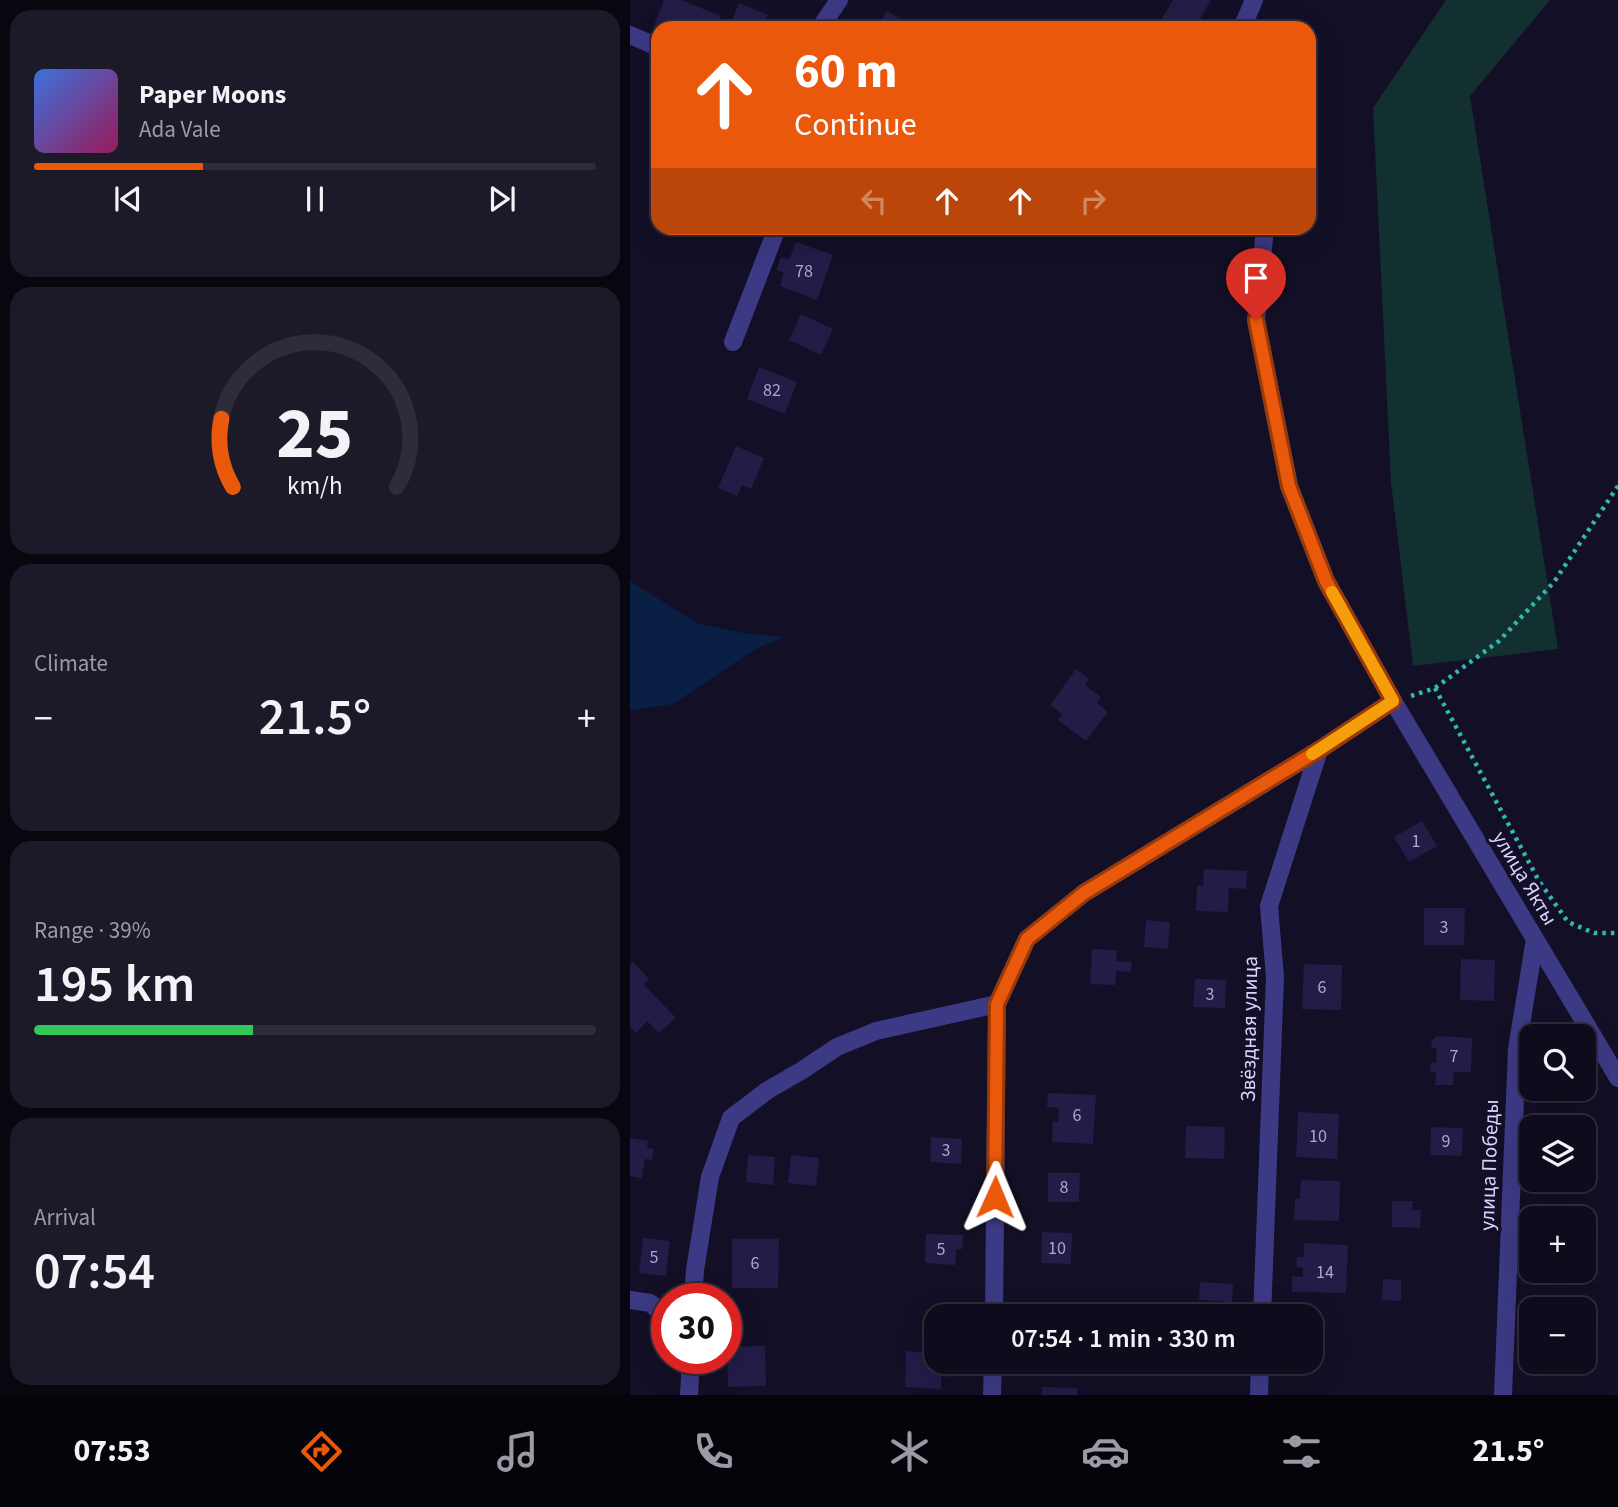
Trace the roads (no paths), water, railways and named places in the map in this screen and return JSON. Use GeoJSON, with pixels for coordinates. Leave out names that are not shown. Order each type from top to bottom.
{"type":"FeatureCollection","features":[{"type":"Feature","properties":{"kind":"street"},"geometry":{"type":"LineString","coordinates":[[825,21],[839,0]]}},
{"type":"Feature","properties":{"kind":"street"},"geometry":{"type":"LineString","coordinates":[[1245,21],[1254,0]]}},
{"type":"Feature","properties":{"kind":"street"},"geometry":{"type":"LineString","coordinates":[[630,35],[651,44]]}},
{"type":"Feature","properties":{"kind":"street"},"geometry":{"type":"LineString","coordinates":[[733,342],[774,235]]}},
{"type":"Feature","properties":{"kind":"street","name":"улица Якты"},"geometry":{"type":"LineString","coordinates":[[1264,235],[1256,320],[1289,486],[1326,581],[1393,701],[1618,1078]]}},
{"type":"Feature","properties":{"kind":"street"},"geometry":{"type":"LineString","coordinates":[[994,1304],[997,1004],[1027,939],[1084,893],[1319,750],[1393,701]]}},
{"type":"Feature","properties":{"kind":"street","name":"Звёздная улица"},"geometry":{"type":"LineString","coordinates":[[1262,1304],[1275,977],[1269,906],[1319,750]]}},
{"type":"Feature","properties":{"kind":"street","name":"улица Победы"},"geometry":{"type":"LineString","coordinates":[[1503,1395],[1517,1049],[1535,939]]}},
{"type":"Feature","properties":{"kind":"street"},"geometry":{"type":"LineString","coordinates":[[694,1283],[710,1177],[731,1118],[768,1090],[837,1047],[876,1031],[997,1004]]}},
{"type":"Feature","properties":{"kind":"street"},"geometry":{"type":"LineString","coordinates":[[630,1300],[651,1304]]}},
{"type":"Feature","properties":{"kind":"street"},"geometry":{"type":"LineString","coordinates":[[689,1395],[690,1374]]}},
{"type":"Feature","properties":{"kind":"street"},"geometry":{"type":"LineString","coordinates":[[992,1395],[993,1374]]}},
{"type":"Feature","properties":{"kind":"street"},"geometry":{"type":"LineString","coordinates":[[1259,1395],[1260,1374]]}},
{"type":"Feature","properties":{"kind":"water"},"geometry":{"type":"Polygon","coordinates":[[[630,581],[697,623],[743,633],[784,637],[757,648],[673,704],[632,710],[630,581]]]}}]}
